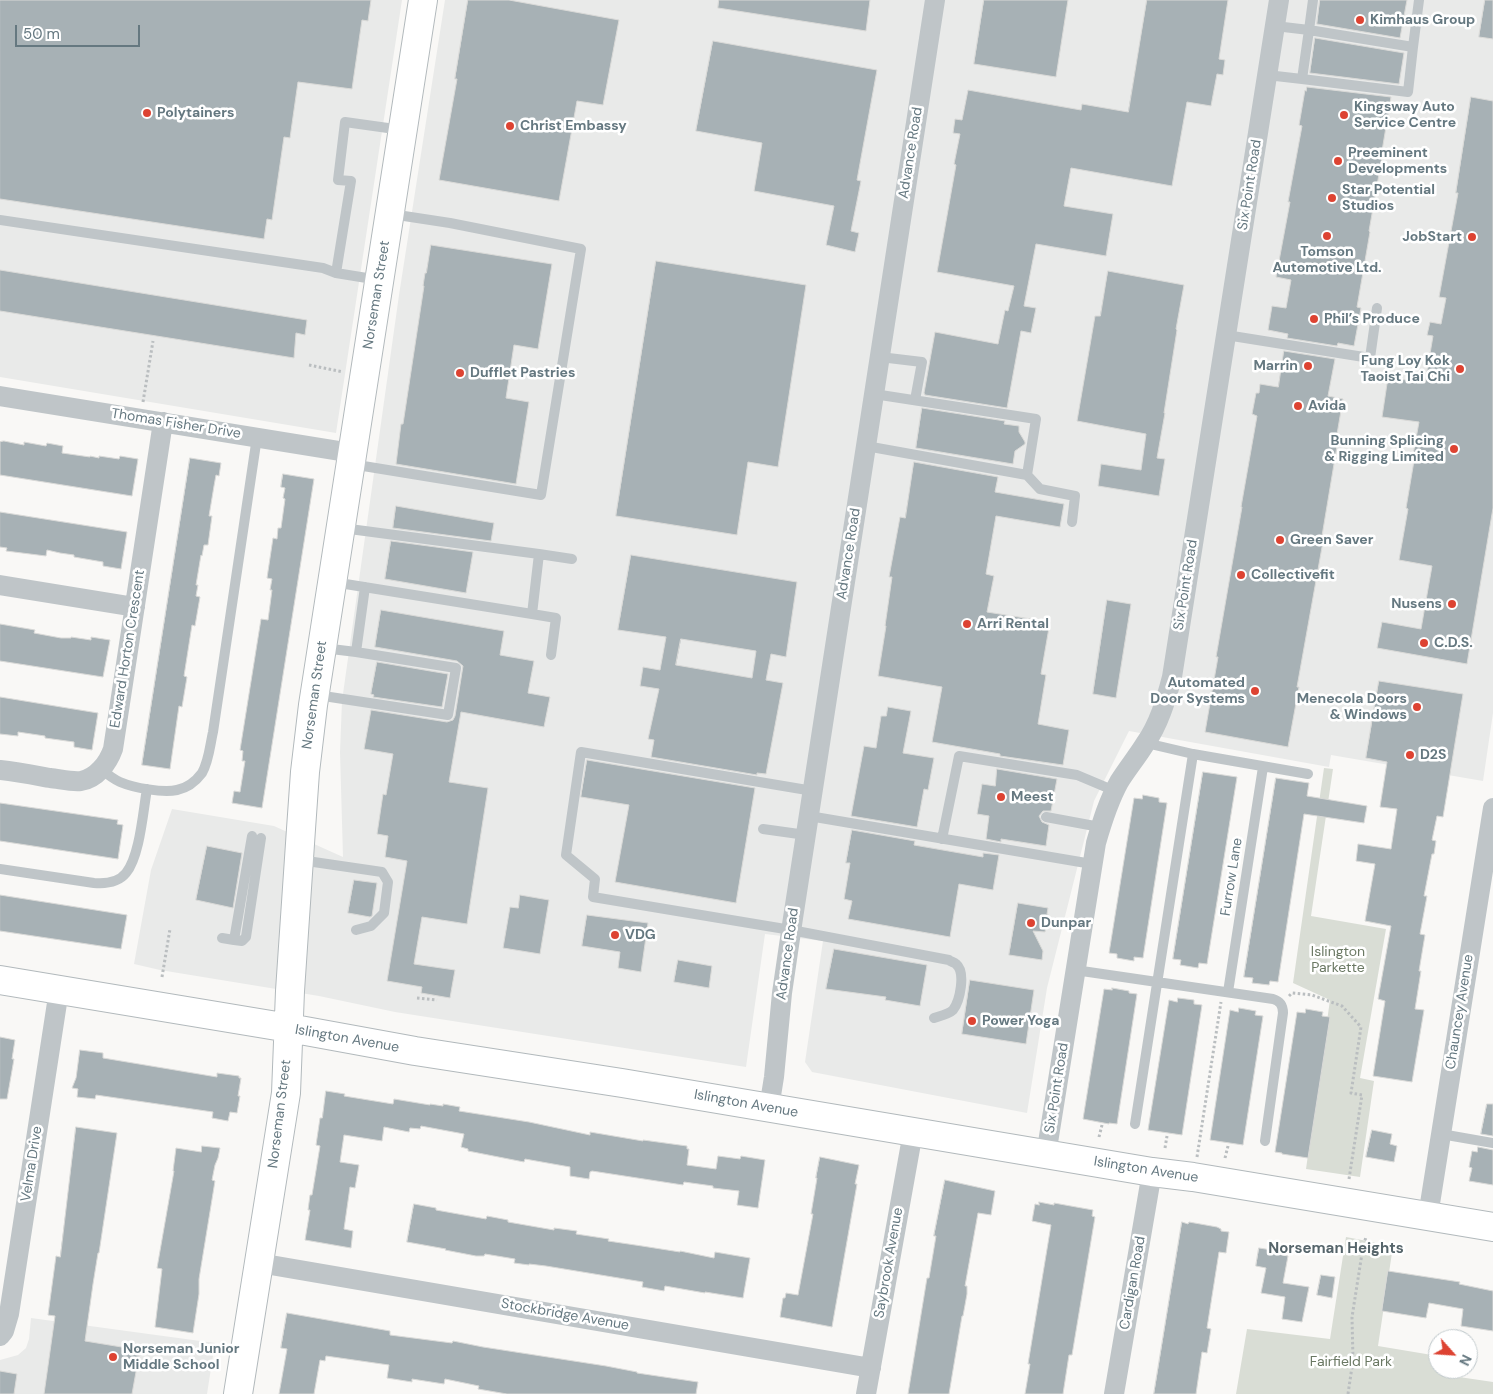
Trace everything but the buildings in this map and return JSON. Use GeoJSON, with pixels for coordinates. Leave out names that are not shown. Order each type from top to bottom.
{"type":"FeatureCollection","features":[{"type":"Feature","properties":{"kind":"main road","name":"Norseman Street"},"geometry":{"type":"LineString","coordinates":[[238,1394],[286,1093],[305,772],[314,694],[423,0]]}},
{"type":"Feature","properties":{"kind":"main road","name":"Islington Avenue"},"geometry":{"type":"LineString","coordinates":[[0,980],[289,1028],[415,1052],[524,1068],[1493,1227]]}},
{"type":"Feature","properties":{"kind":"street","name":"Advance Road"},"geometry":{"type":"LineString","coordinates":[[768,1108],[774,1077],[782,993],[791,930],[935,0]]}},
{"type":"Feature","properties":{"kind":"street","name":"Six Point Road"},"geometry":{"type":"LineString","coordinates":[[1046,1155],[1092,864],[1100,827],[1125,772],[1146,742],[1166,702],[1172,677],[1279,0]]}},
{"type":"Feature","properties":{"kind":"street","name":"Thomas Fisher Drive"},"geometry":{"type":"LineString","coordinates":[[0,396],[257,438],[351,458]]}},
{"type":"Feature","properties":{"kind":"street","name":"Edward Horton Crescent"},"geometry":{"type":"LineString","coordinates":[[101,770],[108,761],[113,749],[163,422]]}},
{"type":"Feature","properties":{"kind":"street"},"geometry":{"type":"LineString","coordinates":[[0,585],[135,607]]}},
{"type":"Feature","properties":{"kind":"street"},"geometry":{"type":"LineString","coordinates":[[0,770],[82,781],[101,770]]}},
{"type":"Feature","properties":{"kind":"street","name":"Chauncey Avenue"},"geometry":{"type":"LineString","coordinates":[[1428,1216],[1493,808]]}},
{"type":"Feature","properties":{"kind":"street","name":"Velma Drive"},"geometry":{"type":"LineString","coordinates":[[0,1336],[4,1331],[9,1314],[59,990]]}},
{"type":"Feature","properties":{"kind":"street","name":"Saybrook Avenue"},"geometry":{"type":"LineString","coordinates":[[866,1394],[913,1132]]}},
{"type":"Feature","properties":{"kind":"street","name":"Cardigan Road"},"geometry":{"type":"LineString","coordinates":[[1114,1394],[1152,1172]]}},
{"type":"Feature","properties":{"kind":"street","name":"Stockbridge Avenue"},"geometry":{"type":"LineString","coordinates":[[259,1263],[871,1368]]}},
{"type":"Feature","properties":{"kind":"lane"},"geometry":{"type":"LineString","coordinates":[[1302,79],[1313,0]]}},
{"type":"Feature","properties":{"kind":"lane"},"geometry":{"type":"LineString","coordinates":[[1267,75],[1408,92],[1419,0]]}},
{"type":"Feature","properties":{"kind":"lane"},"geometry":{"type":"LineString","coordinates":[[1275,26],[1413,47]]}},
{"type":"Feature","properties":{"kind":"lane"},"geometry":{"type":"LineString","coordinates":[[336,273],[351,181],[338,180],[345,122],[403,130]]}},
{"type":"Feature","properties":{"kind":"lane"},"geometry":{"type":"LineString","coordinates":[[351,458],[541,495],[581,249],[450,223],[390,214]]}},
{"type":"Feature","properties":{"kind":"lane"},"geometry":{"type":"LineString","coordinates":[[0,220],[323,268],[336,273],[379,280]]}},
{"type":"Feature","properties":{"kind":"lane"},"geometry":{"type":"LineString","coordinates":[[1226,335],[1370,358],[1377,308]]}},
{"type":"Feature","properties":{"kind":"lane"},"geometry":{"type":"LineString","coordinates":[[880,356],[922,362],[916,400]]}},
{"type":"Feature","properties":{"kind":"lane"},"geometry":{"type":"LineString","coordinates":[[874,394],[1036,419],[1027,475]]}},
{"type":"Feature","properties":{"kind":"lane"},"geometry":{"type":"LineString","coordinates":[[101,770],[121,783],[147,789],[171,791],[188,786],[202,772],[213,732],[257,438]]}},
{"type":"Feature","properties":{"kind":"lane"},"geometry":{"type":"LineString","coordinates":[[866,446],[1027,475],[1040,488],[1075,496],[1072,522]]}},
{"type":"Feature","properties":{"kind":"lane"},"geometry":{"type":"LineString","coordinates":[[340,528],[572,559]]}},
{"type":"Feature","properties":{"kind":"lane"},"geometry":{"type":"LineString","coordinates":[[532,614],[539,554]]}},
{"type":"Feature","properties":{"kind":"lane"},"geometry":{"type":"LineString","coordinates":[[332,582],[556,618],[551,655]]}},
{"type":"Feature","properties":{"kind":"lane"},"geometry":{"type":"LineString","coordinates":[[356,652],[365,588]]}},
{"type":"Feature","properties":{"kind":"lane"},"geometry":{"type":"LineString","coordinates":[[314,694],[448,715],[456,668],[322,648]]}},
{"type":"Feature","properties":{"kind":"lane"},"geometry":{"type":"LineString","coordinates":[[1146,742],[1193,754],[1308,774]]}},
{"type":"Feature","properties":{"kind":"lane"},"geometry":{"type":"LineString","coordinates":[[813,791],[581,752],[566,855],[595,879],[593,898],[791,930],[949,960],[956,964],[960,970],[961,989],[952,1012],[934,1018]]}},
{"type":"Feature","properties":{"kind":"lane"},"geometry":{"type":"LineString","coordinates":[[1135,1124],[1193,754]]}},
{"type":"Feature","properties":{"kind":"lane"},"geometry":{"type":"LineString","coordinates":[[942,839],[959,756],[1077,775],[1115,791]]}},
{"type":"Feature","properties":{"kind":"lane","name":"Furrow Lane"},"geometry":{"type":"LineString","coordinates":[[1225,992],[1263,767]]}},
{"type":"Feature","properties":{"kind":"lane"},"geometry":{"type":"LineString","coordinates":[[0,869],[94,883],[105,884],[113,882],[126,874],[131,866],[138,841],[147,789]]}},
{"type":"Feature","properties":{"kind":"lane"},"geometry":{"type":"LineString","coordinates":[[1046,817],[1100,827]]}},
{"type":"Feature","properties":{"kind":"lane"},"geometry":{"type":"LineString","coordinates":[[763,829],[807,826],[942,839],[1092,864]]}},
{"type":"Feature","properties":{"kind":"lane"},"geometry":{"type":"LineString","coordinates":[[222,938],[234,940],[257,837]]}},
{"type":"Feature","properties":{"kind":"lane"},"geometry":{"type":"LineString","coordinates":[[299,860],[382,872],[388,882],[384,913],[371,926],[356,930]]}},
{"type":"Feature","properties":{"kind":"lane"},"geometry":{"type":"LineString","coordinates":[[1075,970],[1272,999],[1280,1002],[1283,1007],[1265,1141]]}},
{"type":"Feature","properties":{"kind":"lane"},"geometry":{"type":"LineString","coordinates":[[1441,1134],[1493,1143]]}},
{"type":"Feature","properties":{"kind":"path"},"geometry":{"type":"LineString","coordinates":[[142,407],[153,341]]}},
{"type":"Feature","properties":{"kind":"path"},"geometry":{"type":"LineString","coordinates":[[309,365],[344,372]]}},
{"type":"Feature","properties":{"kind":"path"},"geometry":{"type":"LineString","coordinates":[[162,976],[170,929]]}},
{"type":"Feature","properties":{"kind":"path"},"geometry":{"type":"LineString","coordinates":[[1199,1142],[1225,992]]}},
{"type":"Feature","properties":{"kind":"path"},"geometry":{"type":"LineString","coordinates":[[1280,1002],[1292,993],[1312,995],[1342,1006],[1362,1027],[1351,1093],[1362,1095],[1349,1179]]}},
{"type":"Feature","properties":{"kind":"path"},"geometry":{"type":"LineString","coordinates":[[417,998],[437,1000]]}},
{"type":"Feature","properties":{"kind":"path"},"geometry":{"type":"LineString","coordinates":[[1099,1137],[1102,1125]]}},
{"type":"Feature","properties":{"kind":"path"},"geometry":{"type":"LineString","coordinates":[[1165,1148],[1167,1136]]}},
{"type":"Feature","properties":{"kind":"path"},"geometry":{"type":"LineString","coordinates":[[1225,1158],[1228,1146]]}},
{"type":"Feature","properties":{"kind":"path"},"geometry":{"type":"LineString","coordinates":[[1348,1394],[1353,1360],[1352,1317],[1366,1236]]}},
{"type":"Feature","properties":{"kind":"shaded area"},"geometry":{"type":"Polygon","coordinates":[[[0,0],[402,0],[336,433],[0,377],[0,0]]]}},
{"type":"Feature","properties":{"kind":"shaded area"},"geometry":{"type":"Polygon","coordinates":[[[445,0],[1493,0],[1493,713],[1483,781],[1331,755],[1329,767],[1129,731],[1094,801],[1047,988],[1027,1113],[812,1072],[805,1062],[823,941],[765,934],[746,1067],[395,1012],[319,996],[134,964],[151,870],[172,809],[274,826],[343,857],[340,752],[342,701],[399,295],[445,0]]]}},
{"type":"Feature","properties":{"kind":"shaded area","name":"Norseman Junior Middle School"},"geometry":{"type":"Polygon","coordinates":[[[31,1318],[215,1343],[207,1394],[0,1394],[0,1360],[18,1355],[26,1348],[31,1318]]]}},
{"type":"Feature","properties":{"kind":"green space","name":"Islington Parkette"},"geometry":{"type":"Polygon","coordinates":[[[1324,768],[1333,769],[1311,916],[1386,929],[1360,1078],[1374,1081],[1360,1177],[1306,1169],[1330,1000],[1293,983],[1324,768]]]}},
{"type":"Feature","properties":{"kind":"green space","name":"Fairfield Park"},"geometry":{"type":"Polygon","coordinates":[[[1346,1237],[1393,1246],[1378,1346],[1428,1354],[1428,1379],[1473,1379],[1493,1382],[1493,1394],[1236,1394],[1247,1329],[1330,1339],[1346,1237]]]}},
{"type":"Feature","properties":{"kind":"place","name":"Kimhaus Group"},"geometry":{"type":"Point","coordinates":[1360,20]}},
{"type":"Feature","properties":{"kind":"place","name":"Polytainers"},"geometry":{"type":"Point","coordinates":[147,113]}},
{"type":"Feature","properties":{"kind":"place","name":"Kingsway Auto Service Centre"},"geometry":{"type":"Point","coordinates":[1344,115]}},
{"type":"Feature","properties":{"kind":"place","name":"Christ Embassy"},"geometry":{"type":"Point","coordinates":[510,126]}},
{"type":"Feature","properties":{"kind":"place","name":"Preeminent Developments"},"geometry":{"type":"Point","coordinates":[1338,161]}},
{"type":"Feature","properties":{"kind":"place","name":"Star Potential Studios"},"geometry":{"type":"Point","coordinates":[1332,198]}},
{"type":"Feature","properties":{"kind":"place","name":"Tomson Automotive Ltd."},"geometry":{"type":"Point","coordinates":[1327,236]}},
{"type":"Feature","properties":{"kind":"place","name":"JobStart"},"geometry":{"type":"Point","coordinates":[1472,237]}},
{"type":"Feature","properties":{"kind":"place","name":"Phil’s Produce"},"geometry":{"type":"Point","coordinates":[1314,319]}},
{"type":"Feature","properties":{"kind":"place","name":"Marrin"},"geometry":{"type":"Point","coordinates":[1308,366]}},
{"type":"Feature","properties":{"kind":"place","name":"Fung Loy Kok Taoist Tai Chi"},"geometry":{"type":"Point","coordinates":[1460,369]}},
{"type":"Feature","properties":{"kind":"place","name":"Dufflet Pastries"},"geometry":{"type":"Point","coordinates":[460,373]}},
{"type":"Feature","properties":{"kind":"place","name":"Avida"},"geometry":{"type":"Point","coordinates":[1298,406]}},
{"type":"Feature","properties":{"kind":"place","name":"Bunning Splicing & Rigging Limited"},"geometry":{"type":"Point","coordinates":[1454,449]}},
{"type":"Feature","properties":{"kind":"place","name":"Green Saver"},"geometry":{"type":"Point","coordinates":[1280,540]}},
{"type":"Feature","properties":{"kind":"place","name":"Collectivefit"},"geometry":{"type":"Point","coordinates":[1241,575]}},
{"type":"Feature","properties":{"kind":"place","name":"Nusens"},"geometry":{"type":"Point","coordinates":[1452,604]}},
{"type":"Feature","properties":{"kind":"place","name":"Arri Rental"},"geometry":{"type":"Point","coordinates":[967,624]}},
{"type":"Feature","properties":{"kind":"place","name":"C.D.S."},"geometry":{"type":"Point","coordinates":[1424,643]}},
{"type":"Feature","properties":{"kind":"place","name":"Automated Door Systems"},"geometry":{"type":"Point","coordinates":[1255,691]}},
{"type":"Feature","properties":{"kind":"place","name":"Menecola Doors & Windows"},"geometry":{"type":"Point","coordinates":[1417,707]}},
{"type":"Feature","properties":{"kind":"place","name":"D2S"},"geometry":{"type":"Point","coordinates":[1410,755]}},
{"type":"Feature","properties":{"kind":"place","name":"Meest"},"geometry":{"type":"Point","coordinates":[1001,797]}},
{"type":"Feature","properties":{"kind":"place","name":"Dunpar"},"geometry":{"type":"Point","coordinates":[1031,923]}},
{"type":"Feature","properties":{"kind":"place","name":"VDG"},"geometry":{"type":"Point","coordinates":[615,935]}},
{"type":"Feature","properties":{"kind":"place","name":"Power Yoga"},"geometry":{"type":"Point","coordinates":[972,1021]}},
{"type":"Feature","properties":{"kind":"place","name":"Norseman Junior Middle School"},"geometry":{"type":"Point","coordinates":[113,1357]}},
{"type":"Feature","properties":{"kind":"district","name":"Norseman Heights"},"geometry":{"type":"Point","coordinates":[1336,1249]}}]}
